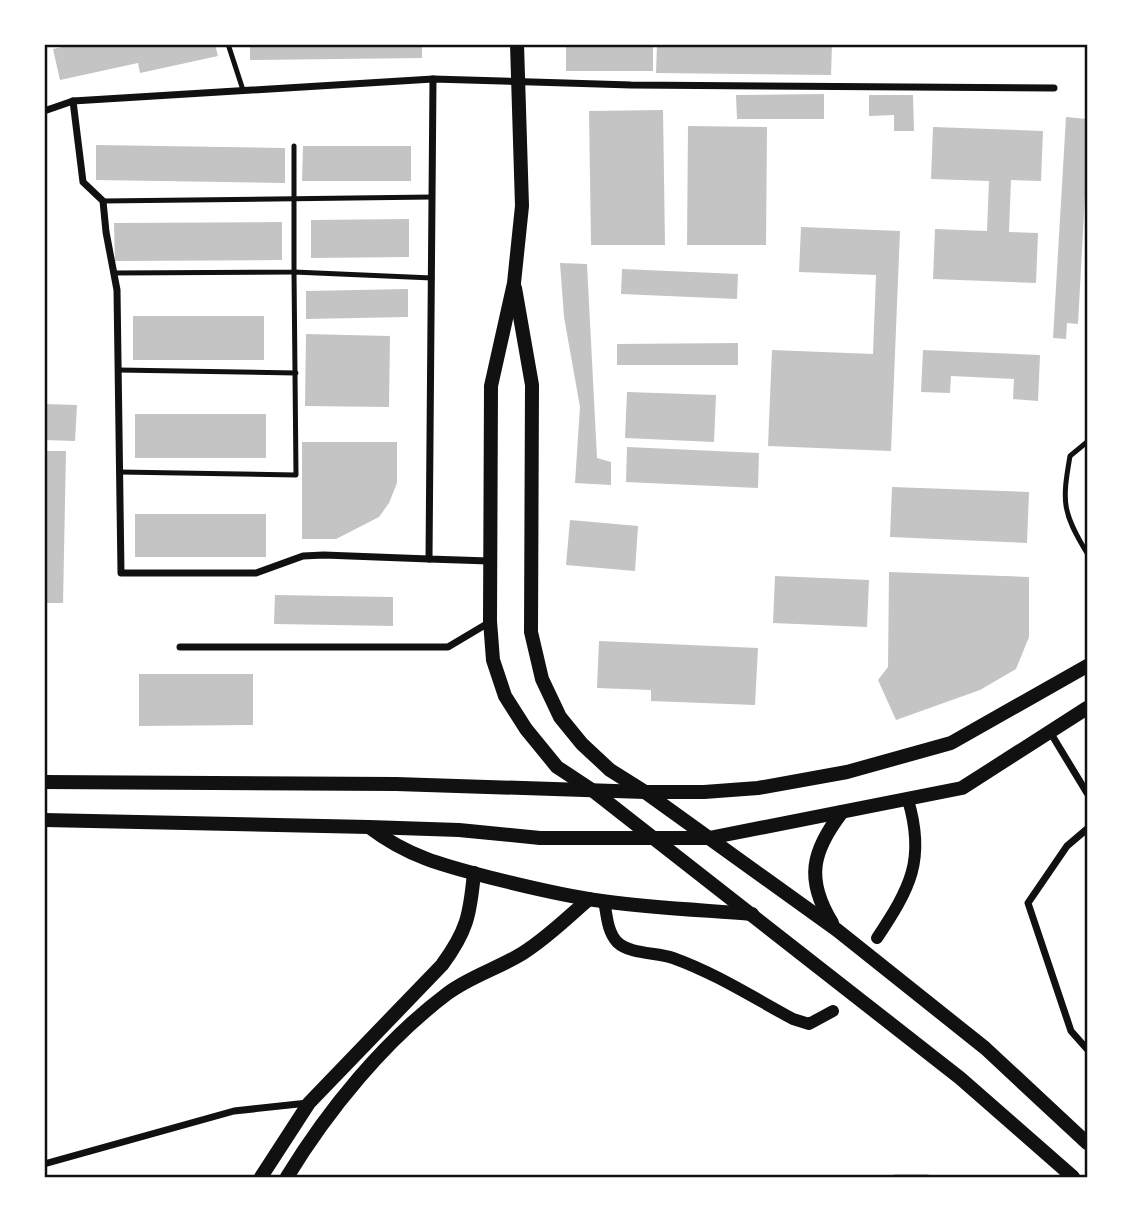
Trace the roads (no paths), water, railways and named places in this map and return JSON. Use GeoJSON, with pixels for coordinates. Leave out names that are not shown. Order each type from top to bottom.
{"type":"FeatureCollection","features":[{"type":"Feature","properties":{"kind":"main road"},"geometry":{"type":"LineString","coordinates":[[517,44],[522,206],[514,283],[491,386],[490,621],[494,660],[505,696],[540,749],[557,767],[592,790],[960,1077],[1073,1177]]}},
{"type":"Feature","properties":{"kind":"main road"},"geometry":{"type":"LineString","coordinates":[[514,283],[532,385],[531,632],[542,679],[560,717],[582,744],[610,770],[645,792],[837,930],[985,1048],[1087,1143]]}},
{"type":"Feature","properties":{"kind":"main road"},"geometry":{"type":"LineString","coordinates":[[44,782],[498,787],[645,792],[758,788],[847,772],[951,743],[1087,666]]}},
{"type":"Feature","properties":{"kind":"main road"},"geometry":{"type":"LineString","coordinates":[[44,820],[459,830],[540,838],[709,838],[962,788],[1087,708]]}},
{"type":"Feature","properties":{"kind":"main road"},"geometry":{"type":"LineString","coordinates":[[837,930],[818,898],[816,871],[820,845],[842,812]]}},
{"type":"Feature","properties":{"kind":"main road"},"geometry":{"type":"LineString","coordinates":[[369,827],[388,842],[410,853],[474,873],[597,900],[752,914]]}},
{"type":"Feature","properties":{"kind":"main road"},"geometry":{"type":"LineString","coordinates":[[261,1177],[309,1103],[442,965],[460,940],[470,910],[474,873]]}},
{"type":"Feature","properties":{"kind":"main road"},"geometry":{"type":"LineString","coordinates":[[287,1177],[336,1106],[409,1027],[449,992],[523,953],[597,900]]}},
{"type":"Feature","properties":{"kind":"street"},"geometry":{"type":"LineString","coordinates":[[429,559],[433,79]]}},
{"type":"Feature","properties":{"kind":"street"},"geometry":{"type":"LineString","coordinates":[[44,111],[73,101],[433,79],[645,85],[1054,88]]}},
{"type":"Feature","properties":{"kind":"street"},"geometry":{"type":"LineString","coordinates":[[73,101],[83,182],[103,201],[117,290],[121,573],[256,573],[303,556],[324,555],[489,561]]}},
{"type":"Feature","properties":{"kind":"street"},"geometry":{"type":"LineString","coordinates":[[180,647],[448,647],[490,621]]}},
{"type":"Feature","properties":{"kind":"street"},"geometry":{"type":"LineString","coordinates":[[1050,732],[1087,793]]}},
{"type":"Feature","properties":{"kind":"street"},"geometry":{"type":"LineString","coordinates":[[877,938],[905,895],[912,875],[916,852],[916,825],[908,800]]}},
{"type":"Feature","properties":{"kind":"street"},"geometry":{"type":"LineString","coordinates":[[1087,829],[1067,846],[1028,902],[1071,1031],[1087,1049]]}},
{"type":"Feature","properties":{"kind":"street"},"geometry":{"type":"LineString","coordinates":[[597,900],[618,943],[631,950],[670,957],[692,965],[793,1019],[809,1024],[833,1011]]}},
{"type":"Feature","properties":{"kind":"street"},"geometry":{"type":"LineString","coordinates":[[44,1164],[234,1111],[309,1103]]}},
{"type":"Feature","properties":{"kind":"lane"},"geometry":{"type":"LineString","coordinates":[[228,44],[243,90]]}},
{"type":"Feature","properties":{"kind":"lane"},"geometry":{"type":"LineString","coordinates":[[119,472],[296,475],[294,146]]}},
{"type":"Feature","properties":{"kind":"lane"},"geometry":{"type":"LineString","coordinates":[[103,201],[432,197]]}},
{"type":"Feature","properties":{"kind":"lane"},"geometry":{"type":"LineString","coordinates":[[114,273],[294,272],[432,278]]}},
{"type":"Feature","properties":{"kind":"lane"},"geometry":{"type":"LineString","coordinates":[[118,370],[296,373]]}},
{"type":"Feature","properties":{"kind":"lane"},"geometry":{"type":"LineString","coordinates":[[1087,442],[1070,456],[1064,506],[1087,553]]}}]}
